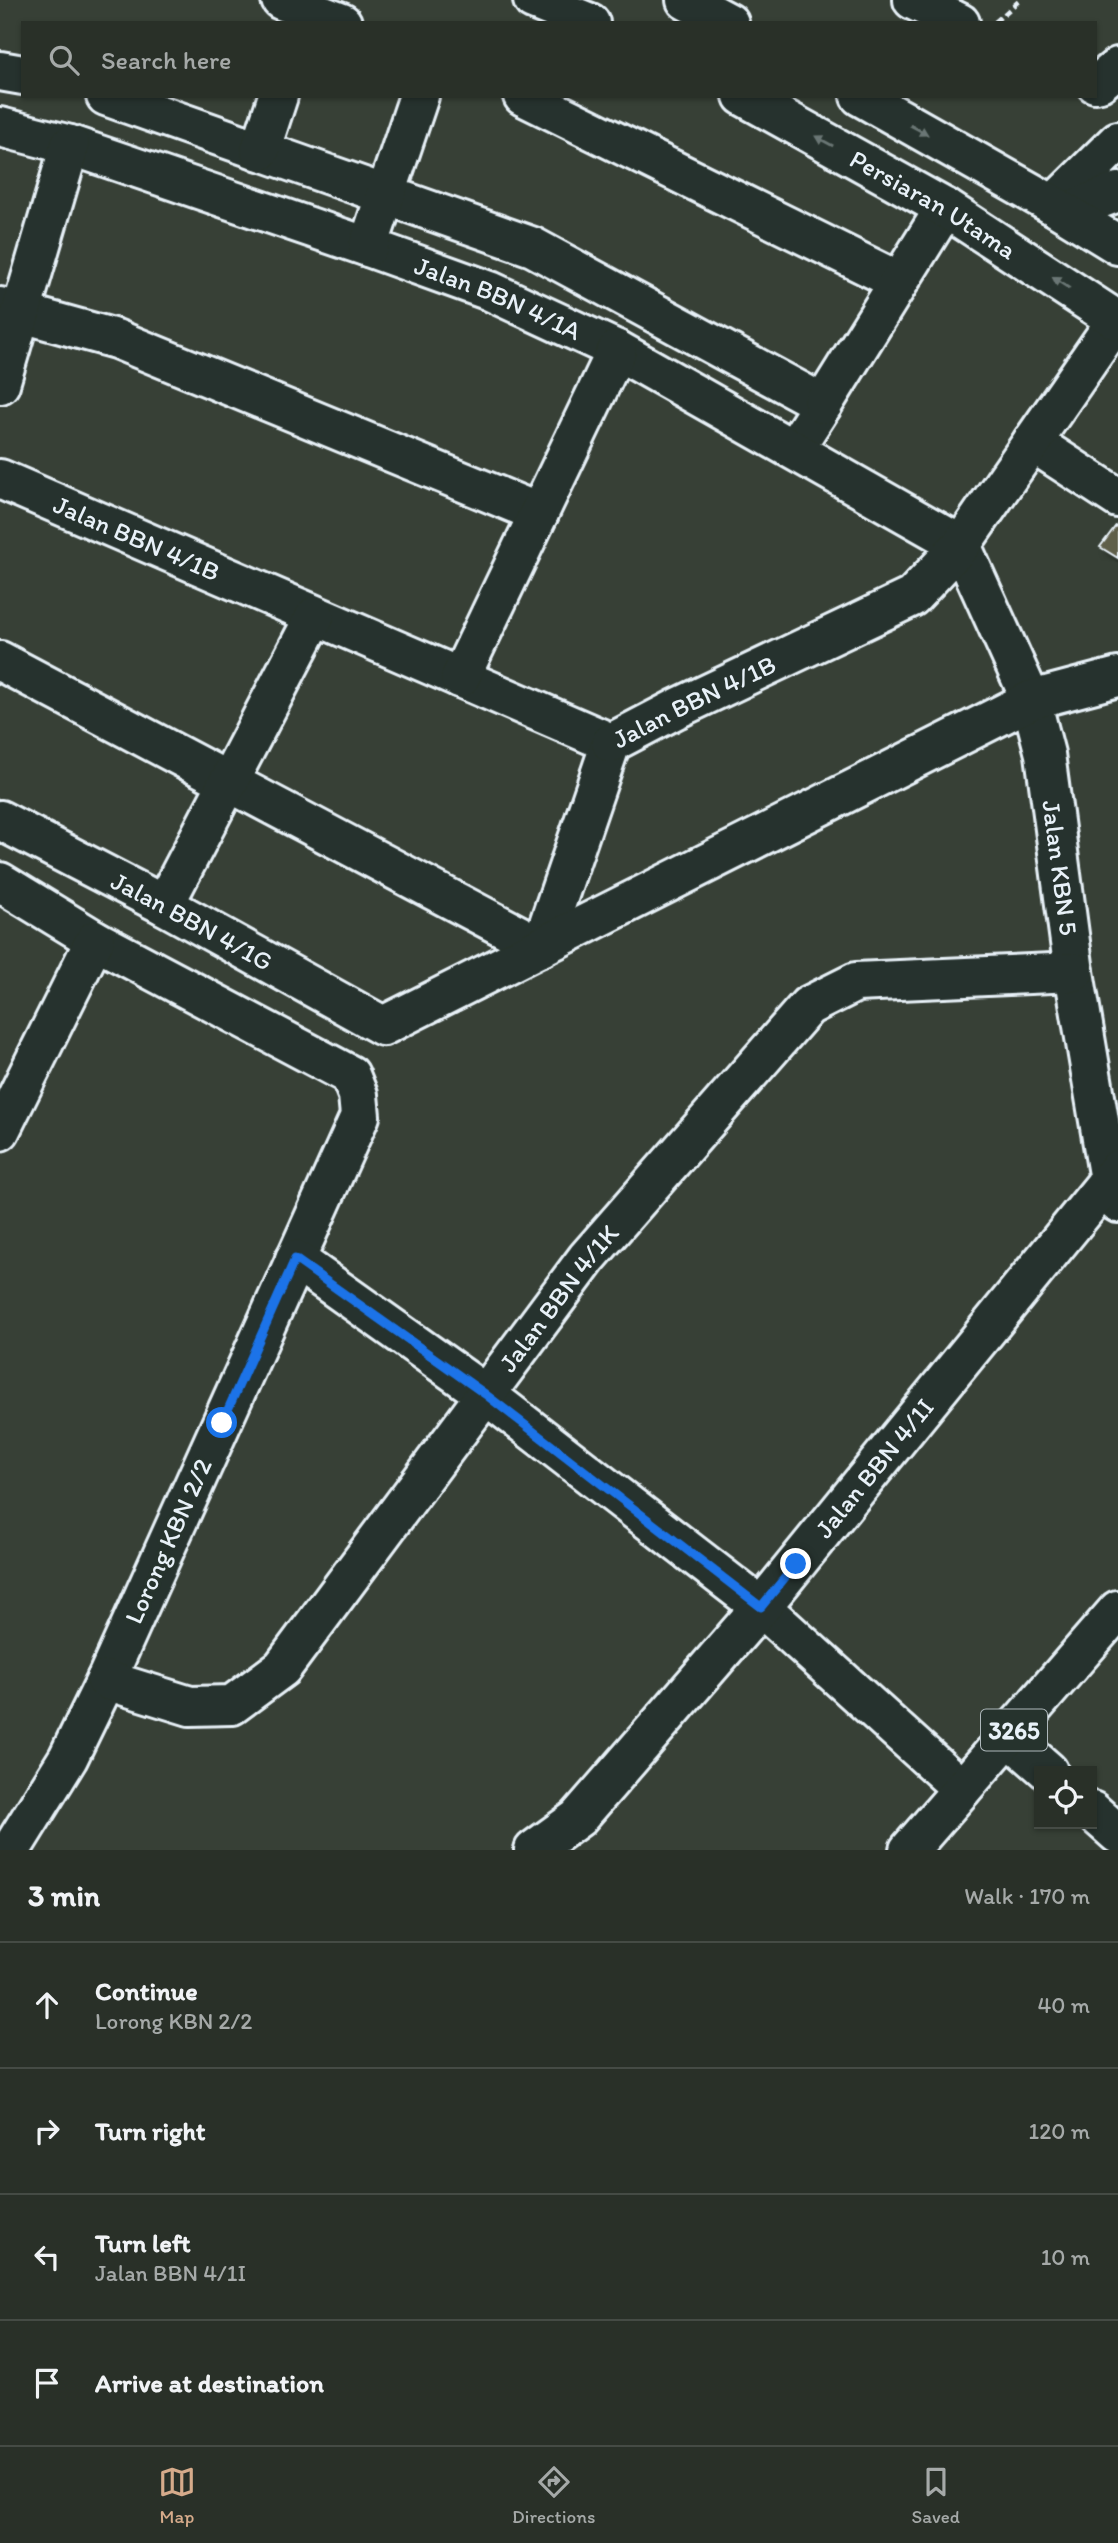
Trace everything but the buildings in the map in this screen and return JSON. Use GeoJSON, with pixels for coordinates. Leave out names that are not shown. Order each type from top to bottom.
{"type":"FeatureCollection","features":[{"type":"Feature","properties":{"kind":"street"},"geometry":{"type":"LineString","coordinates":[[533,0],[585,21]]}},
{"type":"Feature","properties":{"kind":"street"},"geometry":{"type":"LineString","coordinates":[[685,0],[725,21]]}},
{"type":"Feature","properties":{"kind":"street"},"geometry":{"type":"LineString","coordinates":[[913,0],[956,21]]}},
{"type":"Feature","properties":{"kind":"street"},"geometry":{"type":"LineString","coordinates":[[296,11],[334,21]]}},
{"type":"Feature","properties":{"kind":"street"},"geometry":{"type":"LineString","coordinates":[[1097,83],[1118,67]]}},
{"type":"Feature","properties":{"kind":"street"},"geometry":{"type":"LineString","coordinates":[[0,71],[21,75]]}},
{"type":"Feature","properties":{"kind":"street"},"geometry":{"type":"LineString","coordinates":[[112,98],[533,247],[823,404]]}},
{"type":"Feature","properties":{"kind":"street"},"geometry":{"type":"LineString","coordinates":[[260,151],[277,98]]}},
{"type":"Feature","properties":{"kind":"street"},"geometry":{"type":"LineString","coordinates":[[368,247],[418,98]]}},
{"type":"Feature","properties":{"kind":"street"},"geometry":{"type":"LineString","coordinates":[[527,98],[898,281]]}},
{"type":"Feature","properties":{"kind":"street","name":"Persiaran Utama"},"geometry":{"type":"LineString","coordinates":[[747,98],[945,208],[1118,319]]}},
{"type":"Feature","properties":{"kind":"street"},"geometry":{"type":"LineString","coordinates":[[864,98],[1059,208],[1118,245]]}},
{"type":"Feature","properties":{"kind":"street","name":"Jalan BBN 4/1A"},"geometry":{"type":"LineString","coordinates":[[0,127],[70,145],[368,247],[489,292],[617,350],[961,545]]}},
{"type":"Feature","properties":{"kind":"street"},"geometry":{"type":"LineString","coordinates":[[1059,208],[1118,141]]}},
{"type":"Feature","properties":{"kind":"street"},"geometry":{"type":"LineString","coordinates":[[0,384],[10,310],[70,145]]}},
{"type":"Feature","properties":{"kind":"street"},"geometry":{"type":"LineString","coordinates":[[1059,208],[1118,192]]}},
{"type":"Feature","properties":{"kind":"street"},"geometry":{"type":"LineString","coordinates":[[794,449],[945,208]]}},
{"type":"Feature","properties":{"kind":"street"},"geometry":{"type":"LineString","coordinates":[[10,310],[116,339],[539,513]]}},
{"type":"Feature","properties":{"kind":"street","name":"Jalan BBN 4/1B"},"geometry":{"type":"LineString","coordinates":[[0,480],[611,743],[676,709],[912,597],[961,545],[1118,319]]}},
{"type":"Feature","properties":{"kind":"street"},"geometry":{"type":"LineString","coordinates":[[460,678],[617,350]]}},
{"type":"Feature","properties":{"kind":"street"},"geometry":{"type":"LineString","coordinates":[[1032,442],[1118,498]]}},
{"type":"Feature","properties":{"kind":"street","name":"Jalan KBN 5"},"geometry":{"type":"LineString","coordinates":[[961,545],[1031,701],[1045,754],[1074,972],[1115,1184]]}},
{"type":"Feature","properties":{"kind":"street"},"geometry":{"type":"LineString","coordinates":[[164,905],[315,615]]}},
{"type":"Feature","properties":{"kind":"street"},"geometry":{"type":"LineString","coordinates":[[0,661],[541,947]]}},
{"type":"Feature","properties":{"kind":"street"},"geometry":{"type":"LineString","coordinates":[[541,947],[1031,701],[1118,677]]}},
{"type":"Feature","properties":{"kind":"street"},"geometry":{"type":"LineString","coordinates":[[541,947],[611,743]]}},
{"type":"Feature","properties":{"kind":"street","name":"Jalan BBN 4/1G"},"geometry":{"type":"LineString","coordinates":[[0,820],[164,905],[383,1026],[541,947]]}},
{"type":"Feature","properties":{"kind":"street"},"geometry":{"type":"LineString","coordinates":[[0,882],[95,940],[0,1131]]}},
{"type":"Feature","properties":{"kind":"street","name":"Lorong KBN 2/2"},"geometry":{"type":"LineString","coordinates":[[10,1844],[68,1758],[106,1680],[360,1116],[358,1095],[349,1075],[95,940]]}},
{"type":"Feature","properties":{"kind":"street","name":"Jalan BBN 4/1K"},"geometry":{"type":"LineString","coordinates":[[106,1680],[190,1706],[232,1705],[282,1668],[587,1258],[808,1006],[856,982],[1074,972]]}},
{"type":"Feature","properties":{"kind":"street","name":"Jalan BBN 4/1I"},"geometry":{"type":"LineString","coordinates":[[534,1850],[578,1818],[761,1607],[1115,1184]]}},
{"type":"Feature","properties":{"kind":"street"},"geometry":{"type":"LineString","coordinates":[[295,1259],[485,1394],[761,1607],[962,1788]]}},
{"type":"Feature","properties":{"kind":"street","name":"3265"},"geometry":{"type":"LineString","coordinates":[[909,1850],[1118,1610]]}},
{"type":"Feature","properties":{"kind":"street"},"geometry":{"type":"LineString","coordinates":[[1008,1736],[1042,1766]]}},
{"type":"Feature","properties":{"kind":"street"},"geometry":{"type":"LineString","coordinates":[[1097,1815],[1118,1834]]}},
{"type":"Feature","properties":{"kind":"path"},"geometry":{"type":"LineString","coordinates":[[996,21],[1020,0]]}},
{"type":"Feature","properties":{"kind":"route"},"geometry":{"type":"LineString","coordinates":[[222,1423],[295,1259],[485,1394],[761,1607],[796,1564]]}}]}
